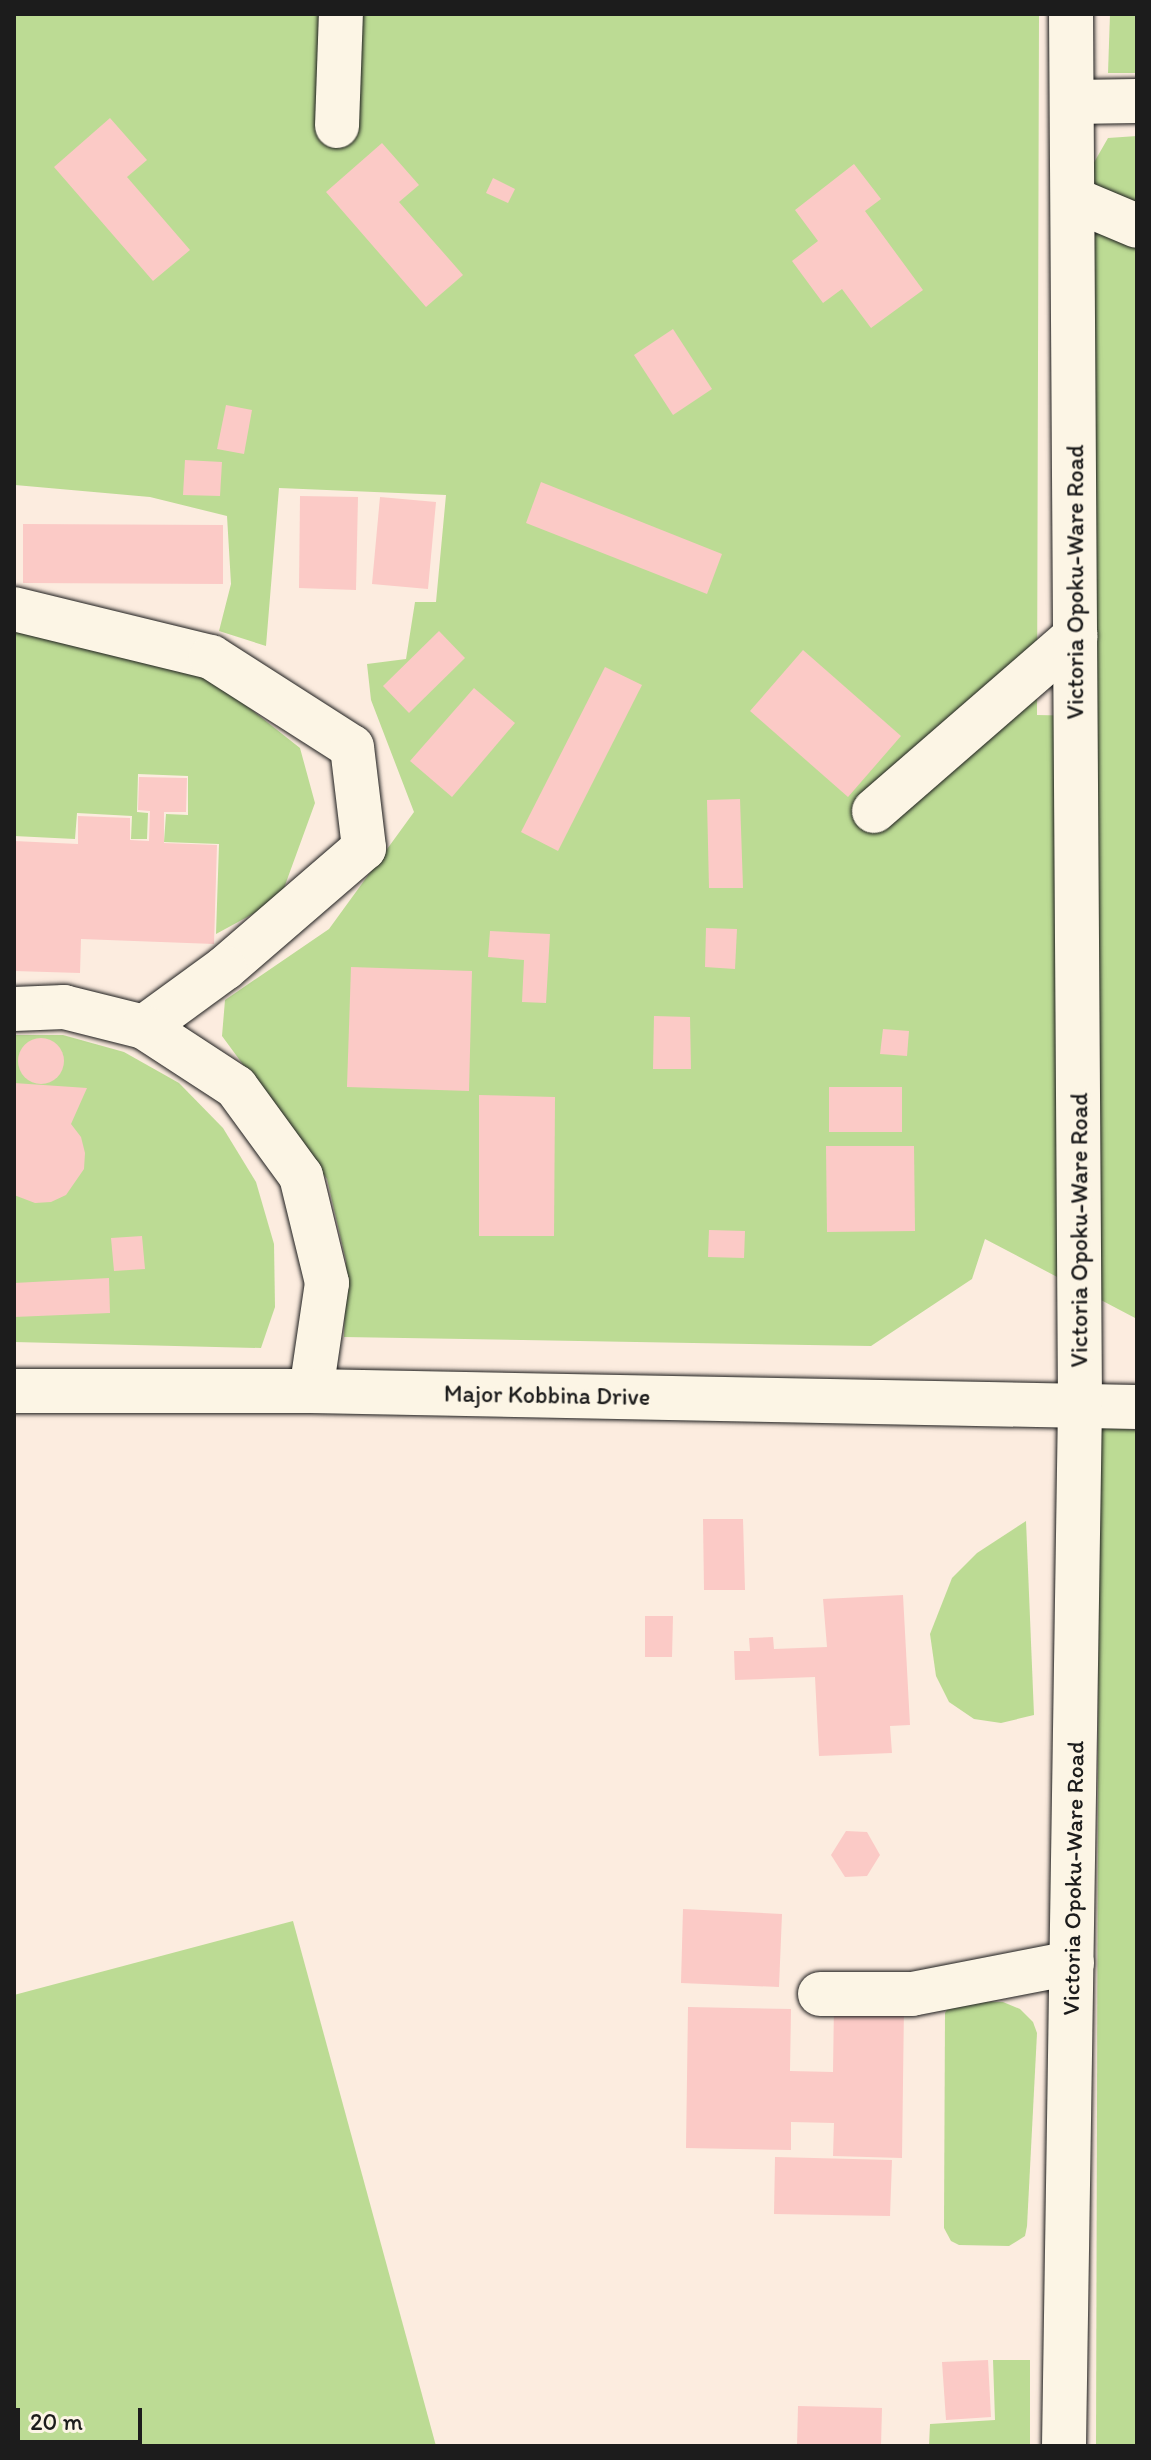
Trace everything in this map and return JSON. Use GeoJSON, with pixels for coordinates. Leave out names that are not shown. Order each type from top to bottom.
{"type":"FeatureCollection","features":[{"type":"Feature","properties":{"kind":"main road"},"geometry":{"type":"LineString","coordinates":[[337,126],[341,14]]}},
{"type":"Feature","properties":{"kind":"main road","name":"Victoria Opoku-Ware Road"},"geometry":{"type":"LineString","coordinates":[[1064,2446],[1080,1404],[1071,14]]}},
{"type":"Feature","properties":{"kind":"main road"},"geometry":{"type":"LineString","coordinates":[[1072,102],[1137,101]]}},
{"type":"Feature","properties":{"kind":"main road"},"geometry":{"type":"LineString","coordinates":[[1073,199],[1137,226]]}},
{"type":"Feature","properties":{"kind":"main road"},"geometry":{"type":"LineString","coordinates":[[14,609],[211,657],[352,747],[364,848],[225,968],[144,1027]]}},
{"type":"Feature","properties":{"kind":"main road"},"geometry":{"type":"LineString","coordinates":[[874,811],[1075,636]]}},
{"type":"Feature","properties":{"kind":"main road"},"geometry":{"type":"LineString","coordinates":[[14,1009],[64,1007],[144,1027],[236,1087],[301,1176],[327,1283],[311,1391]]}},
{"type":"Feature","properties":{"kind":"main road","name":"Major Kobbina Drive"},"geometry":{"type":"LineString","coordinates":[[14,1391],[311,1391],[1137,1407]]}},
{"type":"Feature","properties":{"kind":"main road"},"geometry":{"type":"LineString","coordinates":[[820,1994],[912,1994],[1072,1963]]}},
{"type":"Feature","properties":{"kind":"green space"},"geometry":{"type":"Polygon","coordinates":[[[14,14],[1039,14],[1037,715],[1084,716],[1084,180],[1108,138],[1137,136],[1137,1319],[985,1239],[972,1279],[871,1346],[344,1337],[346,1261],[327,1179],[222,1036],[225,1000],[329,929],[414,812],[371,700],[367,664],[406,659],[415,602],[436,602],[446,495],[279,488],[266,646],[219,631],[231,584],[227,516],[150,497],[15,485],[14,497],[14,14]]]}},
{"type":"Feature","properties":{"kind":"green space"},"geometry":{"type":"Polygon","coordinates":[[[1110,14],[1137,14],[1137,73],[1108,73],[1110,14]]]}},
{"type":"Feature","properties":{"kind":"green space"},"geometry":{"type":"Polygon","coordinates":[[[14,617],[186,658],[300,748],[315,803],[280,899],[216,934],[219,844],[164,842],[166,814],[188,815],[188,776],[138,774],[137,812],[148,813],[147,839],[131,839],[132,816],[77,813],[75,839],[14,836],[14,617]]]}},
{"type":"Feature","properties":{"kind":"green space"},"geometry":{"type":"Polygon","coordinates":[[[14,1035],[63,1035],[124,1052],[179,1083],[223,1128],[256,1182],[274,1244],[275,1307],[261,1348],[14,1342],[14,1035]]]}},
{"type":"Feature","properties":{"kind":"green space"},"geometry":{"type":"Polygon","coordinates":[[[1099,1427],[1137,1430],[1137,2446],[1096,2446],[1099,1427]]]}},
{"type":"Feature","properties":{"kind":"green space"},"geometry":{"type":"Polygon","coordinates":[[[1026,1521],[1034,1715],[1001,1723],[974,1719],[949,1702],[936,1676],[930,1634],[952,1578],[977,1553],[1026,1521]]]}},
{"type":"Feature","properties":{"kind":"green space"},"geometry":{"type":"Polygon","coordinates":[[[293,1921],[436,2446],[14,2446],[14,1995],[293,1921]]]}},
{"type":"Feature","properties":{"kind":"green space"},"geometry":{"type":"Polygon","coordinates":[[[1003,2002],[1020,2009],[1033,2022],[1037,2033],[1027,2226],[1025,2236],[1009,2246],[959,2245],[951,2241],[944,2228],[945,2013],[951,2003],[1003,2002]]]}},
{"type":"Feature","properties":{"kind":"green space"},"geometry":{"type":"Polygon","coordinates":[[[993,2360],[1030,2360],[1030,2446],[929,2446],[930,2424],[995,2420],[993,2360]]]}},
{"type":"Feature","properties":{"kind":"building"},"geometry":{"type":"Polygon","coordinates":[[[110,118],[147,160],[127,177],[190,250],[153,281],[54,167],[110,118]]]}},
{"type":"Feature","properties":{"kind":"building"},"geometry":{"type":"Polygon","coordinates":[[[382,143],[419,185],[399,202],[463,275],[426,307],[326,192],[382,143]]]}},
{"type":"Feature","properties":{"kind":"building"},"geometry":{"type":"Polygon","coordinates":[[[854,164],[881,199],[865,211],[923,290],[871,328],[842,289],[823,303],[792,261],[818,241],[795,210],[854,164]]]}},
{"type":"Feature","properties":{"kind":"building"},"geometry":{"type":"Polygon","coordinates":[[[493,178],[515,189],[508,203],[486,193],[493,178]]]}},
{"type":"Feature","properties":{"kind":"building"},"geometry":{"type":"Polygon","coordinates":[[[673,329],[712,389],[673,415],[634,355],[673,329]]]}},
{"type":"Feature","properties":{"kind":"building"},"geometry":{"type":"Polygon","coordinates":[[[226,405],[252,410],[244,454],[217,449],[226,405]]]}},
{"type":"Feature","properties":{"kind":"building"},"geometry":{"type":"Polygon","coordinates":[[[185,460],[222,462],[220,496],[183,495],[185,460]]]}},
{"type":"Feature","properties":{"kind":"building"},"geometry":{"type":"Polygon","coordinates":[[[541,482],[722,554],[707,594],[526,523],[541,482]]]}},
{"type":"Feature","properties":{"kind":"building"},"geometry":{"type":"Polygon","coordinates":[[[300,496],[358,497],[356,590],[299,588],[300,496]]]}},
{"type":"Feature","properties":{"kind":"building"},"geometry":{"type":"Polygon","coordinates":[[[380,497],[436,502],[428,589],[372,584],[380,497]]]}},
{"type":"Feature","properties":{"kind":"building"},"geometry":{"type":"Polygon","coordinates":[[[23,524],[223,525],[223,584],[23,583],[23,524]]]}},
{"type":"Feature","properties":{"kind":"building"},"geometry":{"type":"Polygon","coordinates":[[[439,631],[465,658],[409,713],[383,686],[439,631]]]}},
{"type":"Feature","properties":{"kind":"building"},"geometry":{"type":"Polygon","coordinates":[[[803,650],[901,736],[848,797],[750,711],[803,650]]]}},
{"type":"Feature","properties":{"kind":"building"},"geometry":{"type":"Polygon","coordinates":[[[605,667],[642,685],[558,851],[521,832],[605,667]]]}},
{"type":"Feature","properties":{"kind":"building"},"geometry":{"type":"Polygon","coordinates":[[[474,688],[515,723],[452,797],[410,761],[474,688]]]}},
{"type":"Feature","properties":{"kind":"building"},"geometry":{"type":"Polygon","coordinates":[[[139,777],[187,778],[186,812],[164,812],[164,843],[217,845],[214,944],[81,939],[80,973],[14,971],[14,841],[78,844],[78,816],[130,818],[130,840],[149,841],[150,811],[138,810],[139,777]]]}},
{"type":"Feature","properties":{"kind":"building"},"geometry":{"type":"Polygon","coordinates":[[[740,799],[743,888],[709,888],[707,800],[740,799]]]}},
{"type":"Feature","properties":{"kind":"building"},"geometry":{"type":"Polygon","coordinates":[[[706,928],[737,929],[735,969],[705,967],[706,928]]]}},
{"type":"Feature","properties":{"kind":"building"},"geometry":{"type":"Polygon","coordinates":[[[490,931],[550,934],[546,1003],[522,1002],[524,960],[488,957],[490,931]]]}},
{"type":"Feature","properties":{"kind":"building"},"geometry":{"type":"Polygon","coordinates":[[[351,967],[472,971],[469,1091],[347,1087],[351,967]]]}},
{"type":"Feature","properties":{"kind":"building"},"geometry":{"type":"Polygon","coordinates":[[[654,1016],[690,1017],[691,1069],[653,1069],[654,1016]]]}},
{"type":"Feature","properties":{"kind":"building"},"geometry":{"type":"Polygon","coordinates":[[[883,1029],[909,1031],[907,1056],[880,1054],[883,1029]]]}},
{"type":"Feature","properties":{"kind":"building"},"geometry":{"type":"Polygon","coordinates":[[[41,1038],[57,1045],[64,1061],[57,1077],[41,1084],[25,1077],[18,1061],[25,1045],[41,1038]]]}},
{"type":"Feature","properties":{"kind":"building"},"geometry":{"type":"Polygon","coordinates":[[[14,1083],[87,1088],[71,1124],[81,1137],[85,1153],[84,1169],[66,1195],[51,1202],[35,1203],[14,1195],[14,1083]]]}},
{"type":"Feature","properties":{"kind":"building"},"geometry":{"type":"Polygon","coordinates":[[[829,1087],[902,1087],[902,1132],[829,1132],[829,1087]]]}},
{"type":"Feature","properties":{"kind":"building"},"geometry":{"type":"Polygon","coordinates":[[[479,1095],[555,1097],[554,1236],[479,1236],[479,1095]]]}},
{"type":"Feature","properties":{"kind":"building"},"geometry":{"type":"Polygon","coordinates":[[[826,1146],[914,1146],[915,1231],[827,1232],[826,1146]]]}},
{"type":"Feature","properties":{"kind":"building"},"geometry":{"type":"Polygon","coordinates":[[[709,1230],[745,1231],[744,1258],[708,1257],[709,1230]]]}},
{"type":"Feature","properties":{"kind":"building"},"geometry":{"type":"Polygon","coordinates":[[[142,1236],[145,1269],[114,1271],[111,1238],[142,1236]]]}},
{"type":"Feature","properties":{"kind":"building"},"geometry":{"type":"Polygon","coordinates":[[[109,1278],[110,1313],[14,1317],[14,1283],[109,1278]]]}},
{"type":"Feature","properties":{"kind":"building"},"geometry":{"type":"Polygon","coordinates":[[[703,1519],[743,1519],[745,1590],[704,1590],[703,1519]]]}},
{"type":"Feature","properties":{"kind":"building"},"geometry":{"type":"Polygon","coordinates":[[[903,1595],[910,1725],[890,1726],[892,1753],[819,1756],[815,1677],[735,1680],[734,1651],[750,1651],[749,1638],[773,1637],[774,1649],[827,1647],[823,1599],[903,1595]]]}},
{"type":"Feature","properties":{"kind":"building"},"geometry":{"type":"Polygon","coordinates":[[[645,1616],[673,1616],[672,1657],[645,1657],[645,1616]]]}},
{"type":"Feature","properties":{"kind":"building"},"geometry":{"type":"Polygon","coordinates":[[[846,1831],[867,1832],[880,1855],[867,1876],[845,1877],[831,1855],[846,1831]]]}},
{"type":"Feature","properties":{"kind":"building"},"geometry":{"type":"Polygon","coordinates":[[[683,1909],[782,1914],[779,1987],[681,1983],[683,1909]]]}},
{"type":"Feature","properties":{"kind":"building"},"geometry":{"type":"Polygon","coordinates":[[[834,2004],[904,2006],[902,2158],[833,2156],[834,2123],[791,2122],[791,2150],[686,2148],[688,2007],[791,2009],[790,2071],[833,2072],[834,2004]]]}},
{"type":"Feature","properties":{"kind":"building"},"geometry":{"type":"Polygon","coordinates":[[[775,2157],[892,2160],[890,2216],[774,2214],[775,2157]]]}},
{"type":"Feature","properties":{"kind":"building"},"geometry":{"type":"Polygon","coordinates":[[[988,2360],[991,2417],[946,2420],[942,2362],[988,2360]]]}},
{"type":"Feature","properties":{"kind":"building"},"geometry":{"type":"Polygon","coordinates":[[[798,2406],[882,2408],[881,2446],[797,2446],[798,2406]]]}}]}
